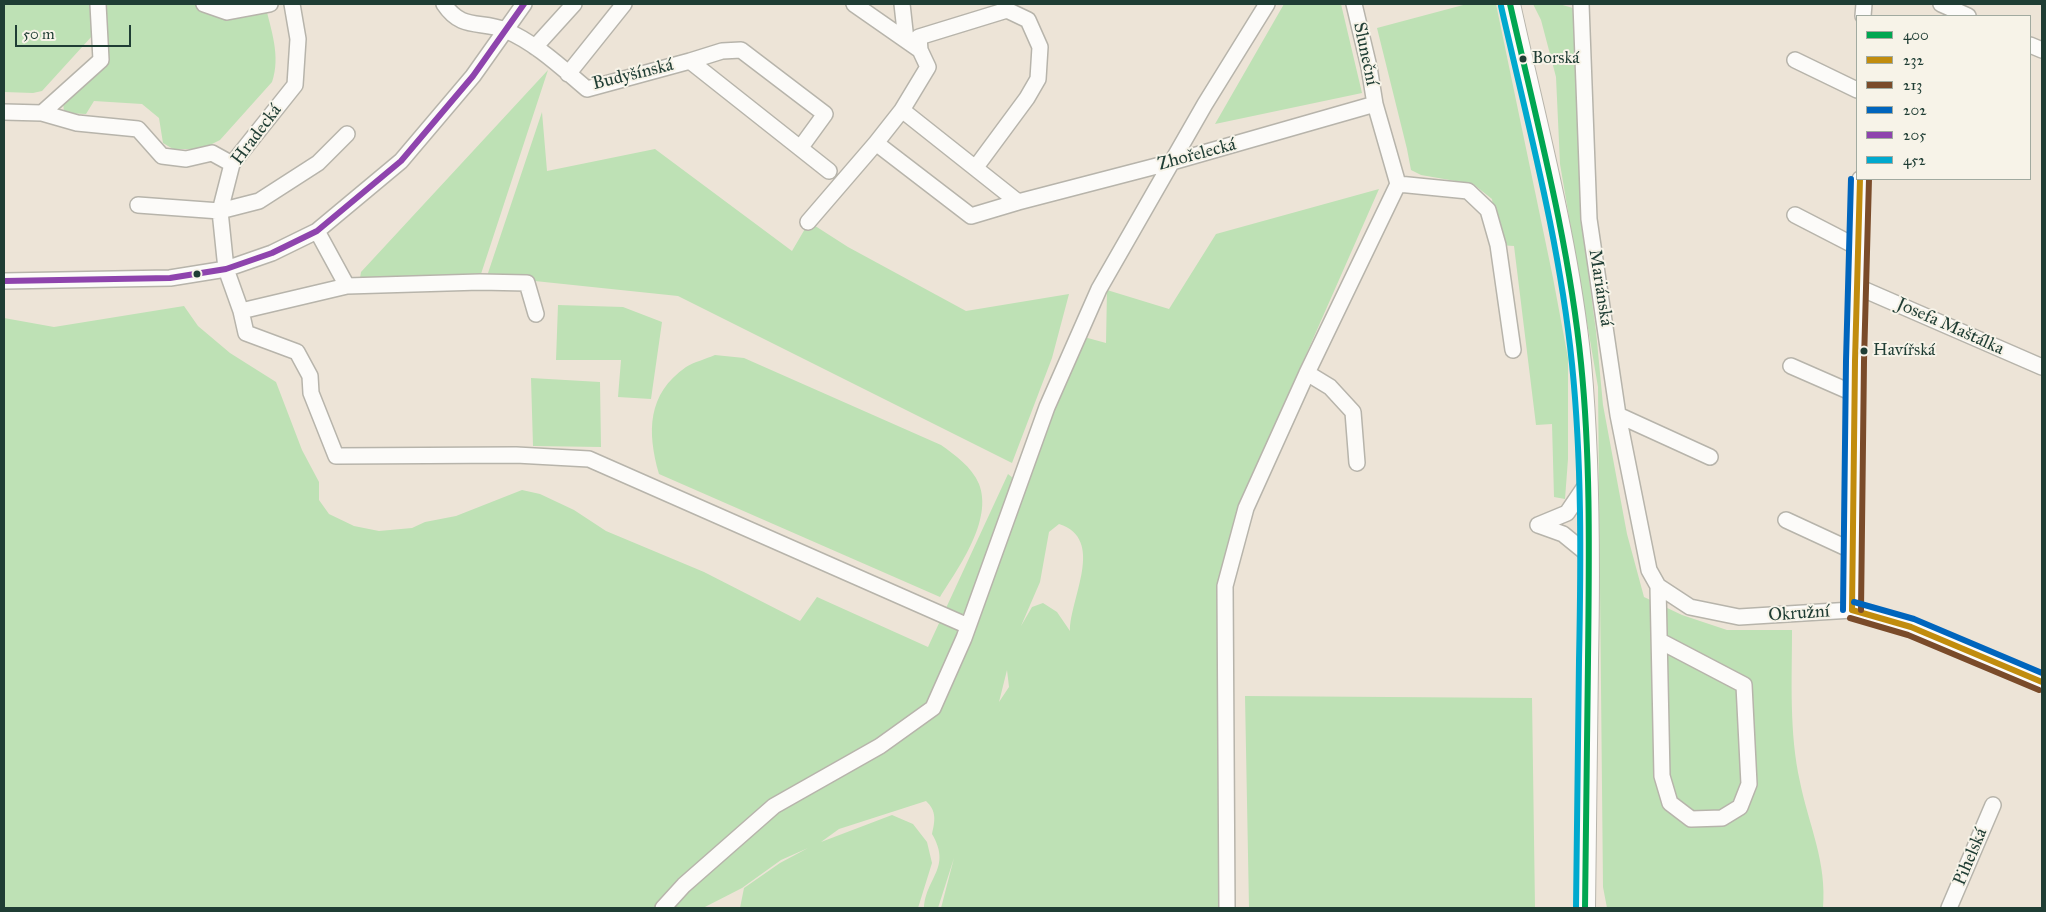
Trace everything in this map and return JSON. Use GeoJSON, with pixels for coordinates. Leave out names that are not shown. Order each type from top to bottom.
{"type":"FeatureCollection","features":[{"type":"Feature","properties":{"kind":"main road"},"geometry":{"type":"LineString","coordinates":[[1510,4],[1560,229],[1574,307],[1581,365],[1590,556],[1585,908]]}},
{"type":"Feature","properties":{"kind":"street"},"geometry":{"type":"LineString","coordinates":[[42,113],[101,60],[98,4]]}},
{"type":"Feature","properties":{"kind":"street"},"geometry":{"type":"LineString","coordinates":[[204,4],[227,12],[270,4]]}},
{"type":"Feature","properties":{"kind":"street","name":"Hradecká"},"geometry":{"type":"LineString","coordinates":[[292,4],[298,39],[295,85],[232,164],[220,211],[226,269],[241,311],[246,333],[297,352],[310,376],[311,393],[336,456],[516,455],[589,458],[968,626]]}},
{"type":"Feature","properties":{"kind":"street","name":"Budyšínská"},"geometry":{"type":"LineString","coordinates":[[444,4],[462,22],[505,30],[535,47],[587,89],[722,51],[741,50],[825,114],[801,147]]}},
{"type":"Feature","properties":{"kind":"street"},"geometry":{"type":"LineString","coordinates":[[4,281],[170,278],[226,269],[272,253],[317,231],[401,161],[473,76],[524,4]]}},
{"type":"Feature","properties":{"kind":"street"},"geometry":{"type":"LineString","coordinates":[[535,47],[574,4]]}},
{"type":"Feature","properties":{"kind":"street"},"geometry":{"type":"LineString","coordinates":[[568,74],[624,4]]}},
{"type":"Feature","properties":{"kind":"street"},"geometry":{"type":"LineString","coordinates":[[854,4],[915,42]]}},
{"type":"Feature","properties":{"kind":"street"},"geometry":{"type":"LineString","coordinates":[[808,222],[902,110],[928,67],[915,42],[902,4]]}},
{"type":"Feature","properties":{"kind":"street"},"geometry":{"type":"LineString","coordinates":[[663,908],[684,885],[774,806],[880,746],[933,708],[968,626],[1047,407],[1099,289],[1205,104],[1266,4]]}},
{"type":"Feature","properties":{"kind":"street","name":"Sluneční"},"geometry":{"type":"LineString","coordinates":[[1354,4],[1369,67],[1375,104],[1398,184]]}},
{"type":"Feature","properties":{"kind":"street","name":"Mariánská"},"geometry":{"type":"LineString","coordinates":[[1581,4],[1589,219],[1618,415],[1649,570]]}},
{"type":"Feature","properties":{"kind":"street"},"geometry":{"type":"LineString","coordinates":[[1941,4],[1966,15]]}},
{"type":"Feature","properties":{"kind":"street"},"geometry":{"type":"LineString","coordinates":[[915,42],[1007,10],[1028,20],[1040,47],[1038,79],[1027,98],[976,167]]}},
{"type":"Feature","properties":{"kind":"street"},"geometry":{"type":"LineString","coordinates":[[1795,60],[1856,90]]}},
{"type":"Feature","properties":{"kind":"street","name":"Budyšínská"},"geometry":{"type":"LineString","coordinates":[[690,61],[829,171]]}},
{"type":"Feature","properties":{"kind":"street","name":"Zhořelecká"},"geometry":{"type":"LineString","coordinates":[[876,143],[971,216],[1172,162],[1375,104]]}},
{"type":"Feature","properties":{"kind":"street"},"geometry":{"type":"LineString","coordinates":[[902,110],[1018,202]]}},
{"type":"Feature","properties":{"kind":"street"},"geometry":{"type":"LineString","coordinates":[[4,112],[42,113],[77,123],[138,129],[162,156],[186,159],[212,153],[232,164]]}},
{"type":"Feature","properties":{"kind":"street"},"geometry":{"type":"LineString","coordinates":[[138,205],[220,211],[259,201],[318,163],[347,134]]}},
{"type":"Feature","properties":{"kind":"street"},"geometry":{"type":"LineString","coordinates":[[1852,610],[1860,180]]}},
{"type":"Feature","properties":{"kind":"street"},"geometry":{"type":"LineString","coordinates":[[1227,908],[1225,586],[1246,508],[1307,373],[1398,184],[1468,191],[1488,210],[1498,245],[1513,350]]}},
{"type":"Feature","properties":{"kind":"street"},"geometry":{"type":"LineString","coordinates":[[1795,215],[1859,248]]}},
{"type":"Feature","properties":{"kind":"street"},"geometry":{"type":"LineString","coordinates":[[317,231],[346,286]]}},
{"type":"Feature","properties":{"kind":"street"},"geometry":{"type":"LineString","coordinates":[[241,311],[346,286],[480,282],[527,283],[536,314]]}},
{"type":"Feature","properties":{"kind":"street","name":"Josefa Maštálka"},"geometry":{"type":"LineString","coordinates":[[1858,286],[2042,367]]}},
{"type":"Feature","properties":{"kind":"street"},"geometry":{"type":"LineString","coordinates":[[1790,366],[1855,394]]}},
{"type":"Feature","properties":{"kind":"street"},"geometry":{"type":"LineString","coordinates":[[1307,373],[1330,387],[1353,412],[1357,464]]}},
{"type":"Feature","properties":{"kind":"street"},"geometry":{"type":"LineString","coordinates":[[1618,415],[1710,457]]}},
{"type":"Feature","properties":{"kind":"street"},"geometry":{"type":"LineString","coordinates":[[1588,482],[1567,514],[1538,526],[1563,534],[1590,556]]}},
{"type":"Feature","properties":{"kind":"street"},"geometry":{"type":"LineString","coordinates":[[1786,520],[1853,551]]}},
{"type":"Feature","properties":{"kind":"street","name":"Okružní"},"geometry":{"type":"LineString","coordinates":[[1649,570],[1658,586],[1690,607],[1739,617],[1852,610],[1911,628],[2042,682]]}},
{"type":"Feature","properties":{"kind":"street"},"geometry":{"type":"LineString","coordinates":[[1658,586],[1662,776],[1670,803],[1691,819],[1722,818],[1740,807],[1749,784],[1744,685],[1660,641]]}},
{"type":"Feature","properties":{"kind":"street","name":"Pihelská"},"geometry":{"type":"LineString","coordinates":[[1949,908],[1993,805]]}},
{"type":"Feature","properties":{"kind":"green space"},"geometry":{"type":"Polygon","coordinates":[[[4,4],[91,4],[93,35],[42,91],[33,93],[4,92],[4,4]]]}},
{"type":"Feature","properties":{"kind":"green space"},"geometry":{"type":"Polygon","coordinates":[[[104,4],[265,4],[276,62],[272,82],[220,140],[202,149],[173,149],[163,143],[159,118],[142,104],[94,101],[86,114],[64,113],[63,101],[108,61],[104,4]]]}},
{"type":"Feature","properties":{"kind":"green space"},"geometry":{"type":"Polygon","coordinates":[[[1284,4],[1341,4],[1362,93],[1215,124],[1284,4]]]}},
{"type":"Feature","properties":{"kind":"green space"},"geometry":{"type":"Polygon","coordinates":[[[1467,4],[1496,4],[1553,278],[1568,358],[1568,459],[1565,499],[1554,497],[1552,424],[1536,425],[1514,246],[1498,245],[1492,199],[1473,184],[1421,175],[1411,170],[1377,28],[1467,4]]]}},
{"type":"Feature","properties":{"kind":"green space"},"geometry":{"type":"Polygon","coordinates":[[[1533,4],[1559,4],[1573,8],[1582,227],[1596,331],[1603,405],[1627,534],[1644,597],[1682,615],[1727,630],[1792,630],[1792,706],[1796,763],[1820,860],[1824,891],[1823,908],[1607,908],[1603,887],[1598,387],[1560,164],[1556,77],[1541,20],[1533,4]]]}},
{"type":"Feature","properties":{"kind":"green space"},"geometry":{"type":"Polygon","coordinates":[[[548,70],[480,277],[360,278],[361,272],[548,70]]]}},
{"type":"Feature","properties":{"kind":"green space"},"geometry":{"type":"Polygon","coordinates":[[[542,112],[547,171],[655,149],[792,251],[809,222],[848,247],[966,311],[1069,294],[1052,358],[1012,463],[678,296],[487,276],[542,112]]]}},
{"type":"Feature","properties":{"kind":"green space"},"geometry":{"type":"Polygon","coordinates":[[[1379,189],[1294,382],[1217,585],[1219,722],[1218,908],[941,908],[954,858],[938,908],[924,908],[929,888],[939,864],[937,846],[932,834],[934,812],[926,801],[839,829],[821,842],[892,815],[913,824],[927,842],[932,863],[918,908],[740,908],[744,888],[780,863],[808,848],[781,860],[742,888],[703,908],[4,908],[4,318],[54,327],[184,306],[198,326],[230,353],[276,382],[302,450],[319,482],[319,500],[329,514],[354,526],[379,531],[412,528],[425,522],[456,516],[522,490],[540,494],[574,510],[606,531],[704,572],[800,621],[817,597],[928,647],[1008,474],[1019,483],[1084,337],[1106,343],[1107,290],[1169,309],[1216,234],[1379,189]],[[1059,524],[1049,532],[1040,582],[1021,626],[1032,607],[1043,603],[1057,612],[1070,631],[1071,618],[1082,571],[1083,556],[1081,542],[1073,532],[1059,524]],[[1007,670],[999,702],[1009,687],[1007,670]]]}},
{"type":"Feature","properties":{"kind":"green space"},"geometry":{"type":"Polygon","coordinates":[[[558,305],[623,307],[662,322],[651,399],[618,397],[621,360],[556,360],[558,305]]]}},
{"type":"Feature","properties":{"kind":"green space"},"geometry":{"type":"Polygon","coordinates":[[[715,355],[744,358],[941,445],[968,467],[979,484],[982,498],[978,528],[964,558],[940,597],[659,474],[652,429],[653,415],[657,402],[673,378],[686,367],[715,355]]]}},
{"type":"Feature","properties":{"kind":"green space"},"geometry":{"type":"Polygon","coordinates":[[[531,378],[600,382],[601,447],[533,446],[531,378]]]}},
{"type":"Feature","properties":{"kind":"green space"},"geometry":{"type":"Polygon","coordinates":[[[1245,696],[1532,698],[1535,908],[1249,908],[1245,696]]]}},
{"type":"Feature","properties":{"kind":"transit line","name":"205"},"geometry":{"type":"LineString","coordinates":[[4,281],[170,278],[226,269],[272,253],[317,231],[401,161],[473,76],[524,4]]}},
{"type":"Feature","properties":{"kind":"transit line","name":"400"},"geometry":{"type":"LineString","coordinates":[[1510,4],[1541,138],[1569,273],[1581,363],[1588,475],[1589,549],[1585,908]]}},
{"type":"Feature","properties":{"kind":"transit line","name":"452"},"geometry":{"type":"LineString","coordinates":[[1501,6],[1560,274],[1572,364],[1578,438],[1580,550],[1576,908]]}},
{"type":"Feature","properties":{"kind":"transit line","name":"202"},"geometry":{"type":"LineString","coordinates":[[1843,610],[1846,361],[1851,179]]}},
{"type":"Feature","properties":{"kind":"transit line","name":"232"},"geometry":{"type":"LineString","coordinates":[[1852,610],[1855,361],[1860,180]]}},
{"type":"Feature","properties":{"kind":"transit line","name":"213"},"geometry":{"type":"LineString","coordinates":[[1861,610],[1864,361],[1869,180]]}},
{"type":"Feature","properties":{"kind":"transit line","name":"202"},"geometry":{"type":"LineString","coordinates":[[1854,602],[1914,619],[2042,673]]}},
{"type":"Feature","properties":{"kind":"transit line","name":"232"},"geometry":{"type":"LineString","coordinates":[[1852,610],[1911,627],[2042,682]]}},
{"type":"Feature","properties":{"kind":"transit line","name":"213"},"geometry":{"type":"LineString","coordinates":[[1850,618],[1908,635],[2039,690]]}},
{"type":"Feature","properties":{"kind":"place","name":"Borská"},"geometry":{"type":"Point","coordinates":[1523,59]}},
{"type":"Feature","properties":{"kind":"place","name":"Havířská"},"geometry":{"type":"Point","coordinates":[1864,351]}}]}
